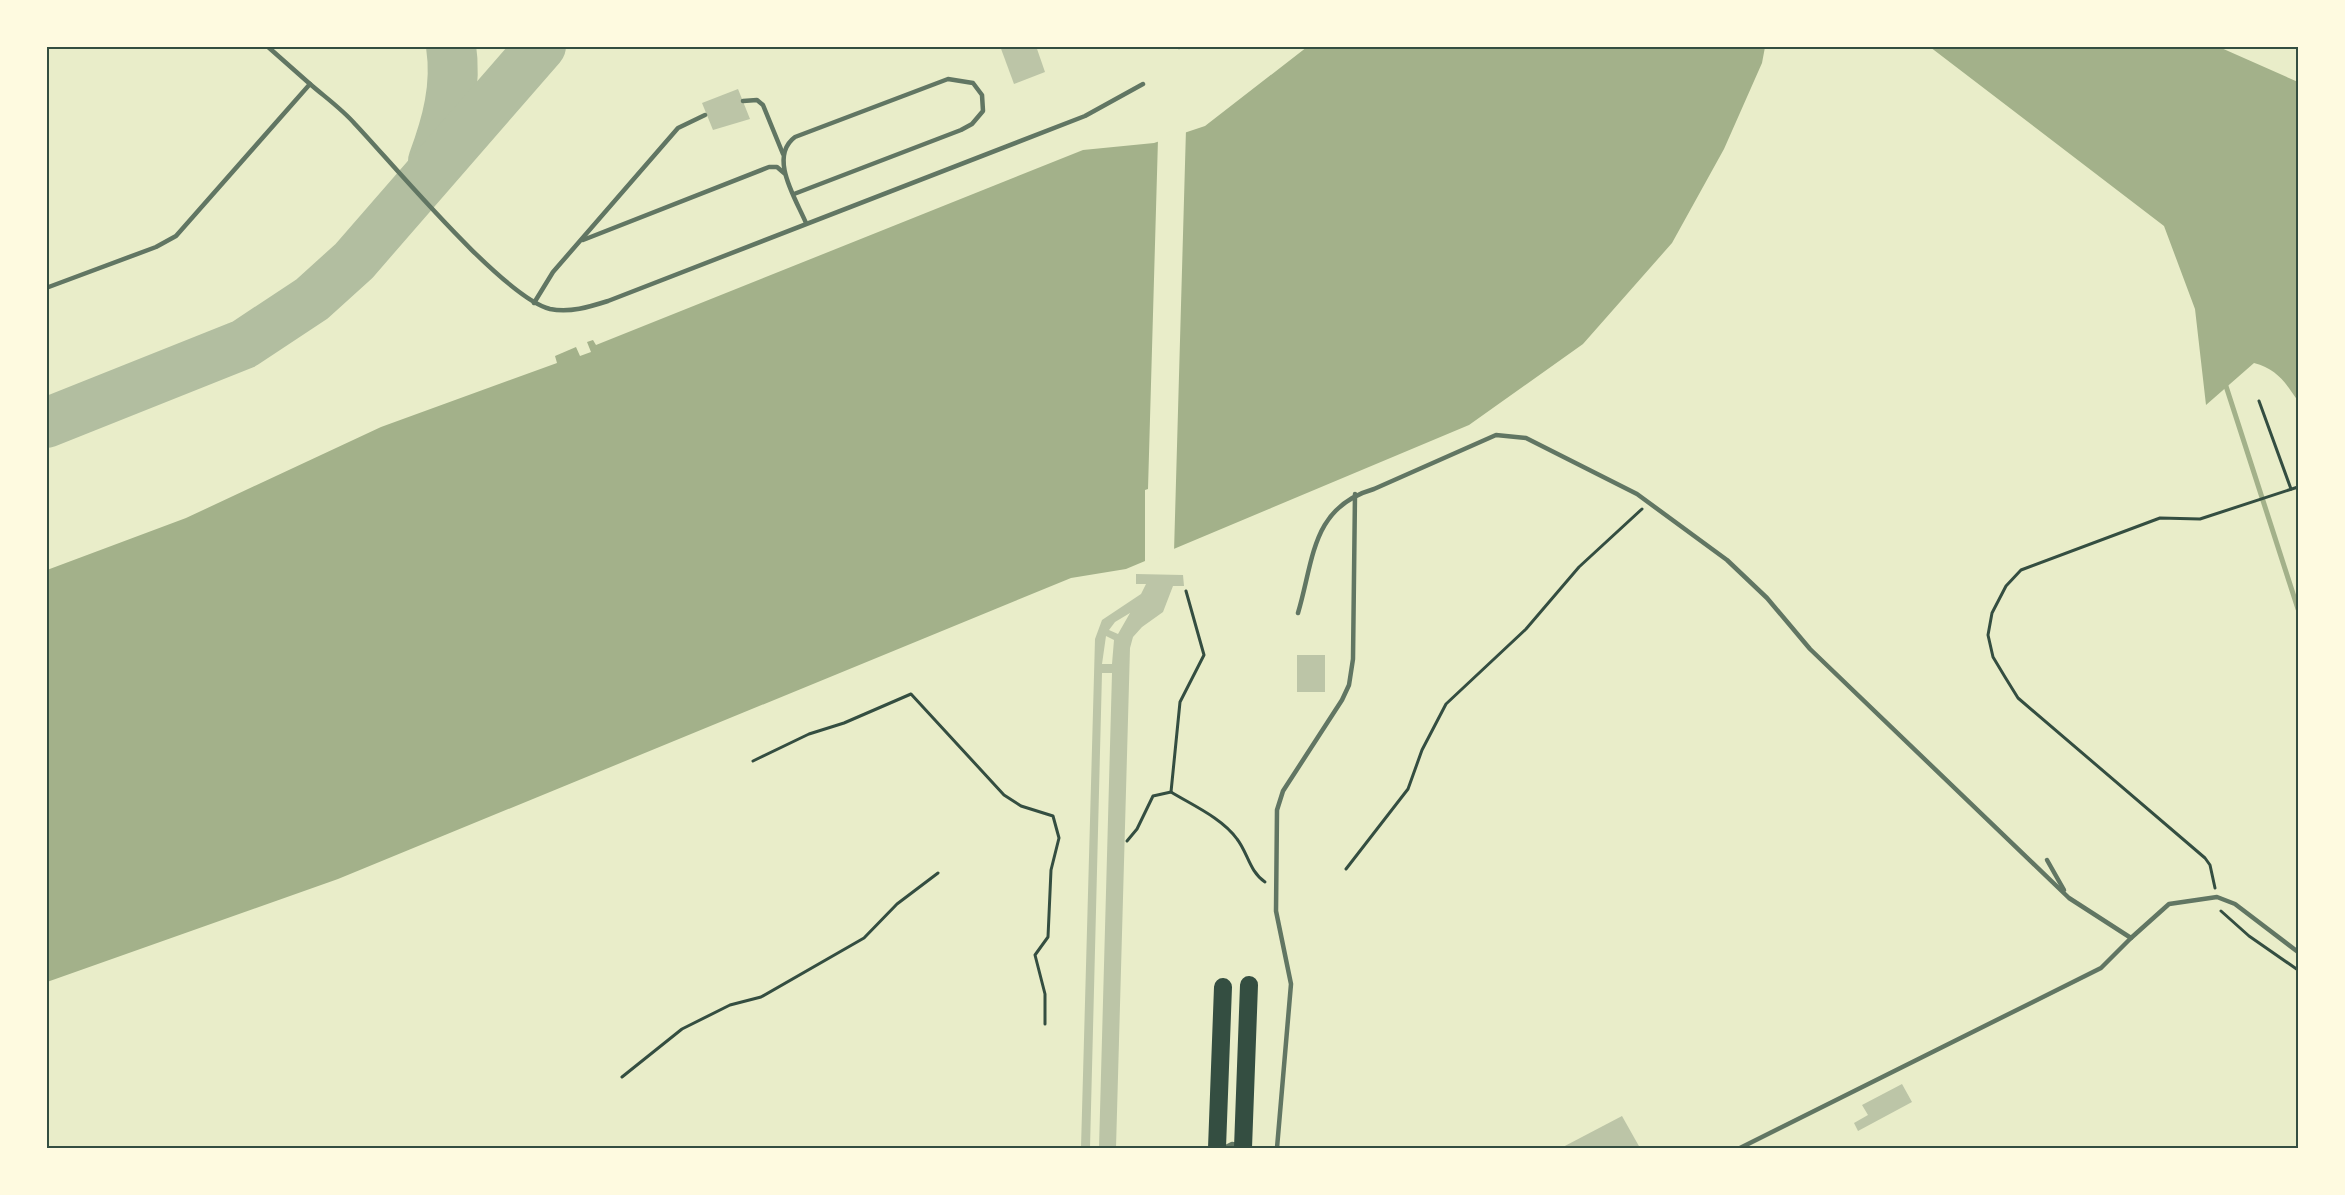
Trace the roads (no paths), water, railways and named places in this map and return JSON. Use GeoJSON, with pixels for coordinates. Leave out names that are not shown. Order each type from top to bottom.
{"type":"FeatureCollection","features":[{"type":"Feature","properties":{"kind":"highway"},"geometry":{"type":"LineString","coordinates":[[1242,1149],[1250,985]]}},
{"type":"Feature","properties":{"kind":"highway"},"geometry":{"type":"LineString","coordinates":[[1217,1149],[1223,987]]}},
{"type":"Feature","properties":{"kind":"lane"},"geometry":{"type":"LineString","coordinates":[[267,46],[353,121],[487,263],[523,296],[534,303],[564,310],[584,309],[1085,116],[1112,104],[1143,84]]}},
{"type":"Feature","properties":{"kind":"lane"},"geometry":{"type":"LineString","coordinates":[[794,194],[962,130],[979,117],[985,104],[973,83],[948,79],[804,133],[789,141],[782,162],[794,194],[806,223]]}},
{"type":"Feature","properties":{"kind":"lane"},"geometry":{"type":"LineString","coordinates":[[46,288],[156,247],[176,236],[310,84]]}},
{"type":"Feature","properties":{"kind":"lane"},"geometry":{"type":"LineString","coordinates":[[743,101],[757,100],[763,105],[783,154]]}},
{"type":"Feature","properties":{"kind":"lane"},"geometry":{"type":"LineString","coordinates":[[534,303],[553,272],[678,128],[705,115]]}},
{"type":"Feature","properties":{"kind":"lane"},"geometry":{"type":"LineString","coordinates":[[576,245],[590,236],[769,167],[780,169],[788,178]]}},
{"type":"Feature","properties":{"kind":"lane"},"geometry":{"type":"LineString","coordinates":[[1298,613],[1314,545],[1323,526],[1338,506],[1355,494],[1374,489],[1496,435],[1526,438],[1637,494],[1727,560],[1767,598],[1810,649],[2068,898],[2131,938]]}},
{"type":"Feature","properties":{"kind":"lane"},"geometry":{"type":"LineString","coordinates":[[1277,1149],[1291,984],[1280,937],[1276,884],[1277,810],[1283,791],[1331,719],[1349,685],[1353,659],[1355,494]]}},
{"type":"Feature","properties":{"kind":"lane"},"geometry":{"type":"LineString","coordinates":[[2047,860],[2068,898]]}},
{"type":"Feature","properties":{"kind":"lane"},"geometry":{"type":"LineString","coordinates":[[1740,1149],[2101,968],[2169,904],[2217,897],[2235,904],[2298,952]]}},
{"type":"Feature","properties":{"kind":"lane"},"geometry":{"type":"LineString","coordinates":[[1224,1149],[1232,1144],[1242,1149]]}},
{"type":"Feature","properties":{"kind":"waterway"},"geometry":{"type":"LineString","coordinates":[[2225,383],[2298,609]]}}]}
